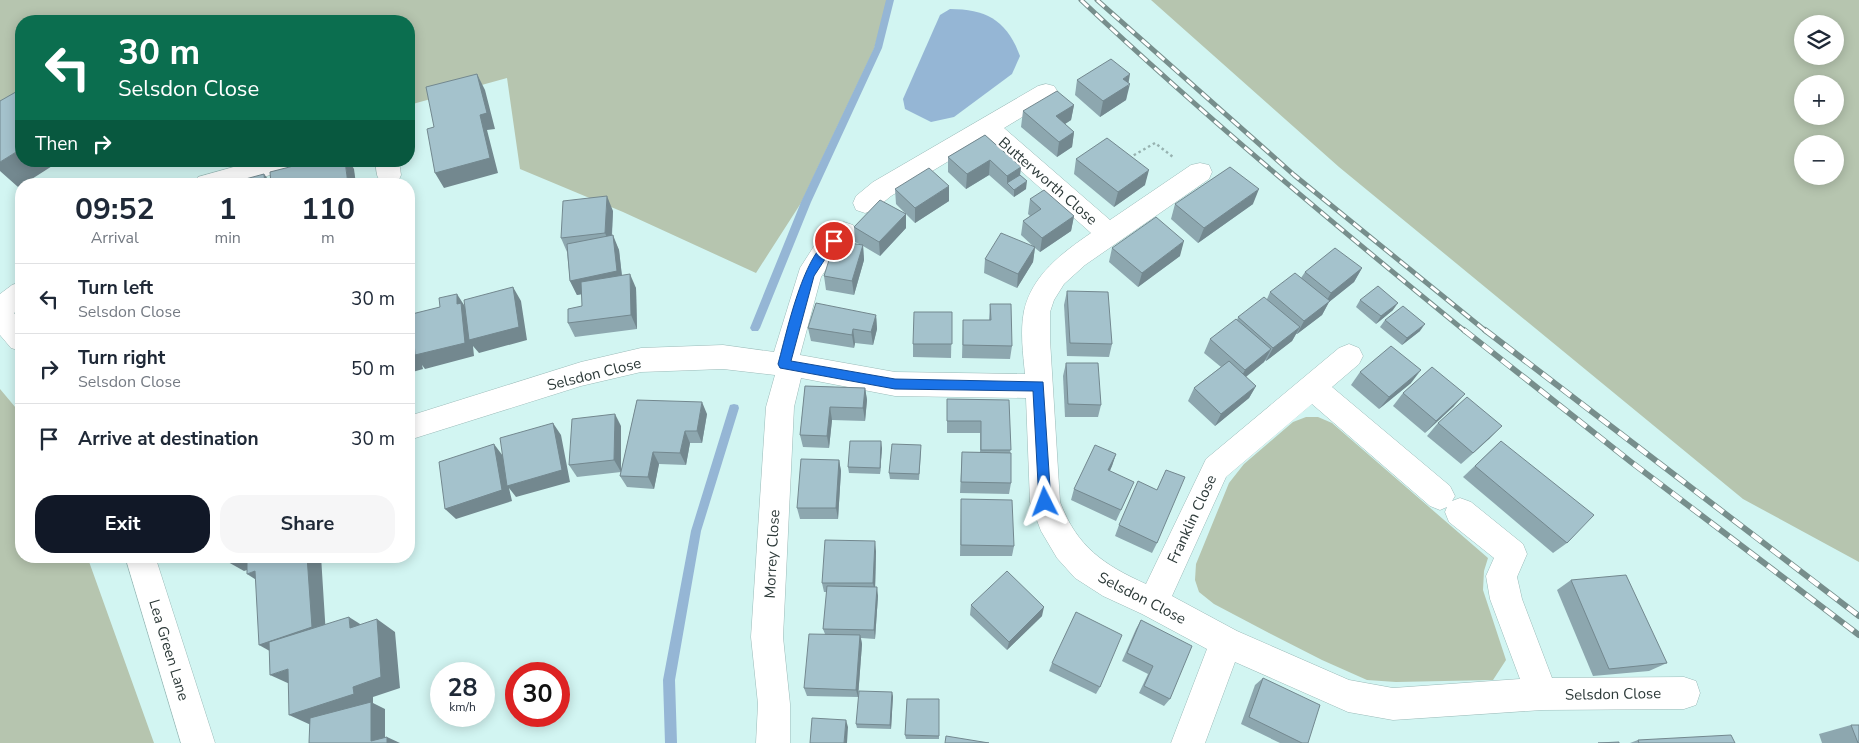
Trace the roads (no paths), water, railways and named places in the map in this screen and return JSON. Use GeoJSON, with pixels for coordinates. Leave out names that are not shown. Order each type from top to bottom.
{"type":"FeatureCollection","features":[{"type":"Feature","properties":{"kind":"street","name":"Butterworth Close"},"geometry":{"type":"LineString","coordinates":[[865,203],[882,188],[1046,92]]}},
{"type":"Feature","properties":{"kind":"street","name":"Butterworth Close"},"geometry":{"type":"LineString","coordinates":[[987,127],[1109,234]]}},
{"type":"Feature","properties":{"kind":"street"},"geometry":{"type":"LineString","coordinates":[[228,178],[267,167]]}},
{"type":"Feature","properties":{"kind":"street","name":"Butterworth Close"},"geometry":{"type":"LineString","coordinates":[[1039,386],[1036,324],[1037,310],[1044,292],[1066,266],[1109,234],[1198,174]]}},
{"type":"Feature","properties":{"kind":"street"},"geometry":{"type":"LineString","coordinates":[[788,365],[809,275],[825,250],[844,232]]}},
{"type":"Feature","properties":{"kind":"street"},"geometry":{"type":"LineString","coordinates":[[0,309],[15,298]]}},
{"type":"Feature","properties":{"kind":"street"},"geometry":{"type":"LineString","coordinates":[[0,316],[15,333]]}},
{"type":"Feature","properties":{"kind":"street","name":"Franklin Close"},"geometry":{"type":"LineString","coordinates":[[1153,603],[1216,468],[1349,356]]}},
{"type":"Feature","properties":{"kind":"street","name":"Selsdon Close"},"geometry":{"type":"LineString","coordinates":[[415,426],[581,374],[641,360],[723,357],[788,365],[895,384],[1039,386],[1045,502],[1052,521],[1068,548],[1086,568],[1114,585],[1153,603],[1226,642],[1348,696],[1393,704],[1542,694],[1684,693]]}},
{"type":"Feature","properties":{"kind":"street","name":"Morrey Close"},"geometry":{"type":"LineString","coordinates":[[773,743],[774,704],[767,637],[780,407],[788,365]]}},
{"type":"Feature","properties":{"kind":"street"},"geometry":{"type":"LineString","coordinates":[[1313,388],[1512,554],[1501,576],[1506,599],[1542,694]]}},
{"type":"Feature","properties":{"kind":"street","name":"Lea Green Lane"},"geometry":{"type":"LineString","coordinates":[[142,563],[198,743]]}},
{"type":"Feature","properties":{"kind":"street"},"geometry":{"type":"LineString","coordinates":[[1188,743],[1226,642]]}},
{"type":"Feature","properties":{"kind":"water"},"geometry":{"type":"Polygon","coordinates":[[[950,9],[975,11],[994,19],[1009,34],[1020,56],[1012,74],[954,117],[931,122],[905,109],[903,99],[940,15],[950,9]]]}},
{"type":"Feature","properties":{"kind":"waterway"},"geometry":{"type":"LineString","coordinates":[[755,328],[806,202],[878,48],[890,0]]}},
{"type":"Feature","properties":{"kind":"waterway"},"geometry":{"type":"LineString","coordinates":[[671,743],[669,680],[696,531],[734,408]]}},
{"type":"Feature","properties":{"kind":"railway"},"geometry":{"type":"LineString","coordinates":[[1081,0],[1270,169],[1466,332]]}},
{"type":"Feature","properties":{"kind":"railway"},"geometry":{"type":"LineString","coordinates":[[1097,0],[1294,175],[1487,332]]}},
{"type":"Feature","properties":{"kind":"railway"},"geometry":{"type":"LineString","coordinates":[[1464,330],[1631,462],[1859,635]]}},
{"type":"Feature","properties":{"kind":"railway"},"geometry":{"type":"LineString","coordinates":[[1485,330],[1859,616]]}}]}
